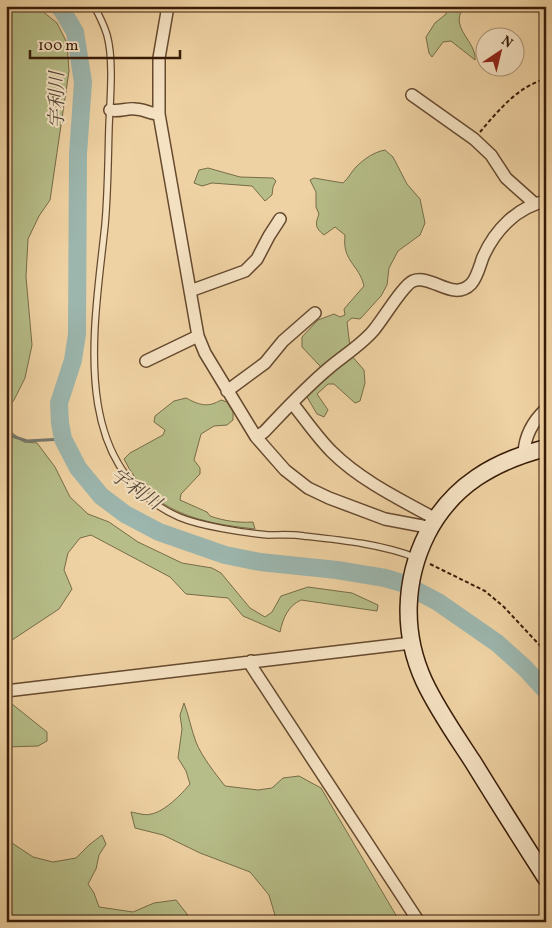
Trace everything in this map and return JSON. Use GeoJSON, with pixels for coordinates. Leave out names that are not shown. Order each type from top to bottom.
{"type":"FeatureCollection","features":[{"type":"Feature","properties":{"kind":"street"},"geometry":{"type":"LineString","coordinates":[[168,6],[159,58],[159,114],[198,336],[205,353],[256,437],[285,470],[308,488],[328,498],[385,519],[433,524]]}},
{"type":"Feature","properties":{"kind":"street"},"geometry":{"type":"LineString","coordinates":[[412,95],[474,139],[491,155],[506,178],[534,203]]}},
{"type":"Feature","properties":{"kind":"street"},"geometry":{"type":"LineString","coordinates":[[110,110],[118,112],[136,109],[159,114]]}},
{"type":"Feature","properties":{"kind":"street"},"geometry":{"type":"LineString","coordinates":[[256,437],[264,432],[328,369],[368,337],[405,287],[413,281],[423,280],[454,290],[464,289],[472,283],[487,248],[503,226],[522,209],[534,203],[546,201]]}},
{"type":"Feature","properties":{"kind":"street"},"geometry":{"type":"LineString","coordinates":[[190,291],[246,272],[253,265],[268,236],[280,219]]}},
{"type":"Feature","properties":{"kind":"street"},"geometry":{"type":"LineString","coordinates":[[227,391],[265,363],[283,341],[315,313]]}},
{"type":"Feature","properties":{"kind":"street"},"geometry":{"type":"LineString","coordinates":[[146,360],[198,336]]}},
{"type":"Feature","properties":{"kind":"street"},"geometry":{"type":"LineString","coordinates":[[292,404],[332,452],[433,524]]}},
{"type":"Feature","properties":{"kind":"street"},"geometry":{"type":"LineString","coordinates":[[524,453],[526,435],[536,418],[546,409]]}},
{"type":"Feature","properties":{"kind":"street"},"geometry":{"type":"LineString","coordinates":[[546,448],[524,453],[496,465],[472,480],[454,496],[433,524],[416,561],[410,587],[408,620],[411,642],[424,680],[446,719],[546,878]]}},
{"type":"Feature","properties":{"kind":"street"},"geometry":{"type":"LineString","coordinates":[[6,691],[411,642]]}},
{"type":"Feature","properties":{"kind":"street"},"geometry":{"type":"LineString","coordinates":[[251,661],[252,667],[419,922]]}},
{"type":"Feature","properties":{"kind":"lane"},"geometry":{"type":"LineString","coordinates":[[94,6],[107,36],[110,68],[106,216],[98,296],[94,372],[99,412],[106,438],[124,473],[135,486],[162,508],[193,522],[255,533],[303,536],[368,545],[396,551],[416,561]]}},
{"type":"Feature","properties":{"kind":"path"},"geometry":{"type":"LineString","coordinates":[[474,139],[518,93],[538,81],[546,79]]}},
{"type":"Feature","properties":{"kind":"path"},"geometry":{"type":"LineString","coordinates":[[416,561],[485,590],[504,607],[546,652]]}},
{"type":"Feature","properties":{"kind":"green space"},"geometry":{"type":"Polygon","coordinates":[[[6,6],[36,6],[57,23],[67,43],[69,71],[50,200],[39,216],[28,239],[26,277],[32,345],[25,378],[14,400],[6,410],[6,6]]]}},
{"type":"Feature","properties":{"kind":"green space"},"geometry":{"type":"Polygon","coordinates":[[[449,6],[465,6],[460,14],[459,21],[464,34],[472,46],[474,59],[451,41],[443,42],[432,57],[429,53],[426,37],[435,23],[446,14],[449,6]]]}},
{"type":"Feature","properties":{"kind":"green space"},"geometry":{"type":"Polygon","coordinates":[[[385,150],[393,157],[407,184],[420,199],[425,223],[420,235],[398,251],[389,268],[387,285],[381,296],[360,319],[352,318],[347,322],[351,355],[364,370],[365,383],[360,401],[355,403],[334,384],[328,384],[317,394],[328,410],[324,417],[317,414],[307,397],[325,375],[320,366],[302,347],[302,337],[318,320],[334,314],[340,317],[345,315],[344,309],[364,286],[362,279],[348,257],[345,235],[335,227],[324,235],[317,228],[316,223],[319,214],[316,207],[316,192],[310,180],[314,178],[343,183],[362,161],[373,154],[385,150]]]}},
{"type":"Feature","properties":{"kind":"green space"},"geometry":{"type":"Polygon","coordinates":[[[208,168],[240,177],[273,178],[276,181],[272,195],[265,201],[252,186],[212,183],[202,186],[194,183],[199,170],[208,168]]]}},
{"type":"Feature","properties":{"kind":"green space"},"geometry":{"type":"Polygon","coordinates":[[[186,398],[203,405],[221,400],[227,402],[233,412],[233,420],[227,425],[214,426],[201,434],[194,460],[200,468],[200,474],[181,494],[180,500],[207,512],[215,518],[253,522],[255,529],[215,523],[179,512],[148,492],[135,477],[124,459],[130,453],[163,435],[165,430],[154,422],[155,416],[174,401],[186,398]]]}},
{"type":"Feature","properties":{"kind":"green space"},"geometry":{"type":"Polygon","coordinates":[[[6,428],[24,442],[37,443],[55,467],[70,497],[88,514],[109,522],[138,542],[182,563],[212,568],[221,573],[250,608],[265,617],[272,612],[281,596],[308,587],[352,593],[378,605],[377,611],[301,600],[287,613],[280,632],[243,616],[228,598],[186,594],[170,577],[91,535],[80,538],[68,553],[64,570],[72,589],[59,609],[6,644],[6,428]]]}},
{"type":"Feature","properties":{"kind":"green space"},"geometry":{"type":"Polygon","coordinates":[[[184,703],[199,748],[225,786],[258,790],[272,788],[283,778],[299,776],[321,788],[400,922],[277,922],[269,895],[250,872],[200,853],[163,835],[135,828],[131,812],[147,815],[156,813],[172,802],[190,784],[186,771],[178,758],[182,729],[180,715],[184,703]]]}},
{"type":"Feature","properties":{"kind":"green space"},"geometry":{"type":"Polygon","coordinates":[[[6,704],[12,704],[47,732],[47,741],[38,746],[6,747],[6,704]]]}},
{"type":"Feature","properties":{"kind":"green space"},"geometry":{"type":"Polygon","coordinates":[[[102,835],[106,844],[99,855],[96,869],[88,884],[94,893],[99,907],[133,912],[154,903],[176,900],[187,914],[188,922],[6,922],[6,839],[33,857],[53,862],[76,858],[102,835]]]}},
{"type":"Feature","properties":{"kind":"waterway","name":"宇利川"},"geometry":{"type":"LineString","coordinates":[[58,6],[75,32],[83,82],[78,154],[77,334],[73,360],[59,403],[63,439],[78,468],[101,496],[125,514],[159,532],[225,555],[260,562],[337,570],[385,578],[402,583],[438,602],[497,643],[525,668],[546,691]]}},
{"type":"Feature","properties":{"kind":"waterway"},"geometry":{"type":"LineString","coordinates":[[6,434],[27,441],[63,439]]}}]}
